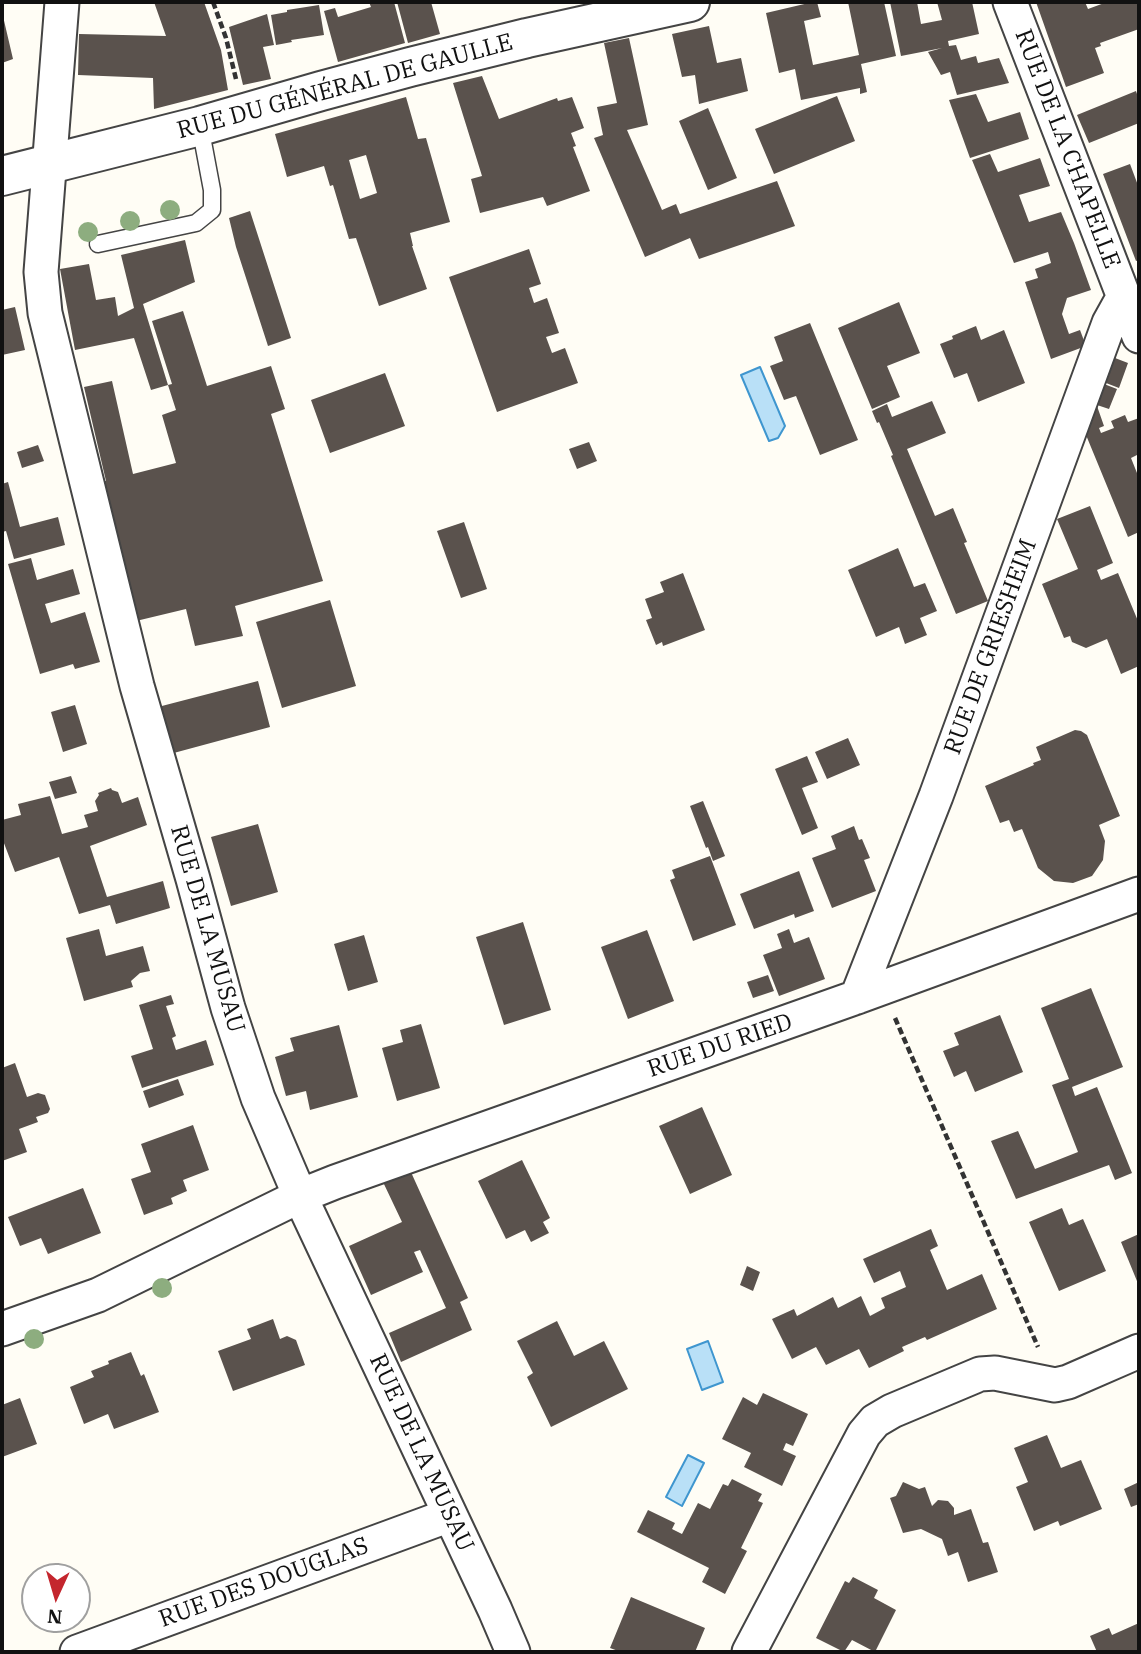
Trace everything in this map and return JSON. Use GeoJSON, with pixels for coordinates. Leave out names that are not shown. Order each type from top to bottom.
{"type":"FeatureCollection","features":[{"type":"Feature","properties":{"kind":"street","name":"RUE DE LA MUSAU"},"geometry":{"type":"LineString","coordinates":[[62,2],[41,272],[45,313],[137,686],[228,1008],[258,1098],[300,1196],[513,1652]]}},
{"type":"Feature","properties":{"kind":"street","name":"RUE DU GÉNÉRAL DE GAULLE"},"geometry":{"type":"LineString","coordinates":[[2,176],[200,126],[321,90],[423,64],[690,2]]}},
{"type":"Feature","properties":{"kind":"street","name":"RUE DE LA CHAPELLE"},"geometry":{"type":"LineString","coordinates":[[1010,2],[1139,336]]}},
{"type":"Feature","properties":{"kind":"street","name":"RUE DE GRIESHEIM"},"geometry":{"type":"LineString","coordinates":[[870,993],[936,796],[1109,323],[1125,296]]}},
{"type":"Feature","properties":{"kind":"street","name":"RUE DU RIED"},"geometry":{"type":"LineString","coordinates":[[2,1329],[98,1295],[300,1196],[335,1182],[870,993],[1139,894]]}},
{"type":"Feature","properties":{"kind":"street"},"geometry":{"type":"LineString","coordinates":[[749,1652],[864,1434],[875,1421],[892,1411],[980,1374],[995,1373],[1055,1385],[1068,1382],[1139,1350]]}},
{"type":"Feature","properties":{"kind":"street","name":"RUE DES DOUGLAS"},"geometry":{"type":"LineString","coordinates":[[77,1652],[450,1515]]}},
{"type":"Feature","properties":{"kind":"lane"},"geometry":{"type":"LineString","coordinates":[[98,244],[196,223],[212,210],[212,190],[200,126]]}},
{"type":"Feature","properties":{"kind":"path"},"geometry":{"type":"LineString","coordinates":[[213,2],[226,38],[244,114]]}},
{"type":"Feature","properties":{"kind":"path"},"geometry":{"type":"LineString","coordinates":[[870,993],[1055,1385]]}},
{"type":"Feature","properties":{"kind":"water"},"geometry":{"type":"Polygon","coordinates":[[[760,367],[785,426],[778,438],[769,441],[741,375],[760,367]]]}},
{"type":"Feature","properties":{"kind":"water"},"geometry":{"type":"Polygon","coordinates":[[[708,1341],[723,1382],[702,1390],[687,1349],[708,1341]]]}},
{"type":"Feature","properties":{"kind":"water"},"geometry":{"type":"Polygon","coordinates":[[[688,1455],[704,1463],[682,1506],[666,1497],[688,1455]]]}},
{"type":"Feature","properties":{"kind":"building"},"geometry":{"type":"Polygon","coordinates":[[[154,2],[204,2],[221,50],[228,90],[154,109],[153,78],[78,75],[79,34],[166,36],[154,2]]]}},
{"type":"Feature","properties":{"kind":"building"},"geometry":{"type":"Polygon","coordinates":[[[369,2],[394,2],[405,43],[338,62],[324,11],[335,8],[338,17],[371,7],[369,2]]]}},
{"type":"Feature","properties":{"kind":"building"},"geometry":{"type":"Polygon","coordinates":[[[397,2],[431,2],[440,34],[408,43],[397,2]]]}},
{"type":"Feature","properties":{"kind":"building"},"geometry":{"type":"Polygon","coordinates":[[[817,2],[821,17],[804,21],[813,65],[859,55],[848,2],[884,2],[896,56],[861,64],[867,92],[860,94],[860,88],[801,100],[795,69],[779,73],[766,13],[817,2]]]}},
{"type":"Feature","properties":{"kind":"building"},"geometry":{"type":"Polygon","coordinates":[[[890,2],[917,2],[921,24],[942,20],[937,2],[972,2],[979,34],[948,41],[949,46],[956,45],[961,60],[976,56],[978,63],[999,58],[1009,83],[957,95],[950,72],[941,75],[928,52],[942,48],[901,56],[890,2]]]}},
{"type":"Feature","properties":{"kind":"building"},"geometry":{"type":"Polygon","coordinates":[[[1036,2],[1085,2],[1088,9],[1107,2],[1139,2],[1139,29],[1100,43],[1101,46],[1095,48],[1104,73],[1066,87],[1036,2]]]}},
{"type":"Feature","properties":{"kind":"building"},"geometry":{"type":"Polygon","coordinates":[[[319,5],[324,35],[276,45],[271,15],[319,5]]]}},
{"type":"Feature","properties":{"kind":"building"},"geometry":{"type":"Polygon","coordinates":[[[2,12],[13,59],[2,63],[2,12]]]}},
{"type":"Feature","properties":{"kind":"building"},"geometry":{"type":"Polygon","coordinates":[[[267,14],[274,45],[263,47],[271,79],[243,85],[229,27],[267,14]]]}},
{"type":"Feature","properties":{"kind":"building"},"geometry":{"type":"Polygon","coordinates":[[[709,26],[717,63],[741,58],[748,91],[699,104],[695,75],[682,77],[672,34],[709,26]]]}},
{"type":"Feature","properties":{"kind":"building"},"geometry":{"type":"Polygon","coordinates":[[[629,38],[648,125],[627,130],[662,210],[676,204],[680,214],[777,181],[795,226],[699,259],[690,238],[645,257],[594,138],[603,135],[597,107],[617,103],[604,43],[629,38]]]}},
{"type":"Feature","properties":{"kind":"building"},"geometry":{"type":"Polygon","coordinates":[[[482,76],[499,119],[557,98],[558,101],[572,97],[584,128],[571,133],[576,146],[573,147],[590,191],[547,206],[543,197],[480,213],[471,179],[482,176],[453,83],[482,76]]]}},
{"type":"Feature","properties":{"kind":"building"},"geometry":{"type":"Polygon","coordinates":[[[1136,91],[1139,100],[1139,123],[1089,143],[1077,115],[1136,91]]]}},
{"type":"Feature","properties":{"kind":"building"},"geometry":{"type":"Polygon","coordinates":[[[976,94],[988,122],[1020,112],[1029,139],[970,158],[949,100],[976,94]]]}},
{"type":"Feature","properties":{"kind":"building"},"geometry":{"type":"Polygon","coordinates":[[[837,96],[855,141],[774,174],[755,129],[837,96]]]}},
{"type":"Feature","properties":{"kind":"building"},"geometry":{"type":"Polygon","coordinates":[[[406,97],[418,139],[426,138],[450,222],[410,233],[427,289],[379,306],[356,238],[349,239],[333,185],[330,186],[324,166],[287,177],[275,134],[406,97]],[[366,155],[349,160],[360,199],[377,193],[366,155]]]}},
{"type":"Feature","properties":{"kind":"building"},"geometry":{"type":"Polygon","coordinates":[[[708,108],[737,178],[708,190],[679,121],[708,108]]]}},
{"type":"Feature","properties":{"kind":"building"},"geometry":{"type":"Polygon","coordinates":[[[990,154],[998,172],[1040,158],[1050,186],[1019,195],[1029,222],[1061,212],[1091,290],[1067,298],[1062,314],[1069,334],[1080,330],[1086,346],[1051,359],[1025,282],[1038,278],[1035,269],[1051,263],[1048,252],[1014,263],[972,160],[990,154]]]}},
{"type":"Feature","properties":{"kind":"building"},"geometry":{"type":"Polygon","coordinates":[[[1130,164],[1139,188],[1139,260],[1136,261],[1103,174],[1130,164]]]}},
{"type":"Feature","properties":{"kind":"building"},"geometry":{"type":"Polygon","coordinates":[[[250,211],[291,338],[268,346],[229,218],[250,211]]]}},
{"type":"Feature","properties":{"kind":"building"},"geometry":{"type":"Polygon","coordinates":[[[185,240],[195,282],[143,304],[168,385],[151,390],[134,338],[75,350],[60,269],[89,264],[96,300],[115,297],[118,316],[134,308],[121,255],[185,240]]]}},
{"type":"Feature","properties":{"kind":"building"},"geometry":{"type":"Polygon","coordinates":[[[529,249],[541,284],[529,288],[534,303],[547,298],[559,333],[546,337],[552,353],[565,348],[578,383],[497,412],[449,277],[529,249]]]}},
{"type":"Feature","properties":{"kind":"building"},"geometry":{"type":"Polygon","coordinates":[[[899,302],[920,353],[887,366],[900,397],[872,409],[838,328],[899,302]]]}},
{"type":"Feature","properties":{"kind":"building"},"geometry":{"type":"Polygon","coordinates":[[[15,307],[25,350],[2,355],[2,310],[15,307]]]}},
{"type":"Feature","properties":{"kind":"building"},"geometry":{"type":"Polygon","coordinates":[[[183,311],[207,386],[271,366],[285,409],[271,414],[323,581],[235,606],[243,636],[195,646],[186,609],[136,621],[84,387],[112,381],[133,474],[176,463],[162,415],[176,410],[168,385],[172,384],[152,321],[183,311]]]}},
{"type":"Feature","properties":{"kind":"building"},"geometry":{"type":"Polygon","coordinates":[[[810,323],[858,440],[820,455],[796,396],[784,400],[770,366],[783,361],[774,337],[810,323]]]}},
{"type":"Feature","properties":{"kind":"building"},"geometry":{"type":"Polygon","coordinates":[[[976,326],[981,340],[1004,330],[1025,383],[978,402],[967,373],[954,378],[940,344],[976,326]]]}},
{"type":"Feature","properties":{"kind":"building"},"geometry":{"type":"Polygon","coordinates":[[[1115,358],[1128,363],[1119,388],[1106,383],[1115,358]]]}},
{"type":"Feature","properties":{"kind":"building"},"geometry":{"type":"Polygon","coordinates":[[[385,373],[405,426],[330,453],[311,400],[385,373]]]}},
{"type":"Feature","properties":{"kind":"building"},"geometry":{"type":"Polygon","coordinates":[[[1104,384],[1117,389],[1109,409],[1097,405],[1104,384]]]}},
{"type":"Feature","properties":{"kind":"building"},"geometry":{"type":"Polygon","coordinates":[[[932,401],[946,433],[907,449],[935,516],[953,508],[988,601],[956,614],[891,456],[893,455],[872,411],[887,404],[892,417],[932,401]]]}},
{"type":"Feature","properties":{"kind":"building"},"geometry":{"type":"Polygon","coordinates":[[[1097,406],[1104,426],[1099,428],[1101,433],[1114,428],[1111,421],[1125,415],[1128,422],[1139,418],[1139,454],[1131,458],[1139,478],[1139,532],[1128,537],[1086,435],[1097,406]]]}},
{"type":"Feature","properties":{"kind":"building"},"geometry":{"type":"Polygon","coordinates":[[[589,442],[597,461],[577,469],[569,449],[589,442]]]}},
{"type":"Feature","properties":{"kind":"building"},"geometry":{"type":"Polygon","coordinates":[[[38,445],[44,461],[22,468],[17,452],[38,445]]]}},
{"type":"Feature","properties":{"kind":"building"},"geometry":{"type":"Polygon","coordinates":[[[8,482],[20,527],[58,517],[65,545],[14,559],[6,531],[2,532],[2,484],[8,482]]]}},
{"type":"Feature","properties":{"kind":"building"},"geometry":{"type":"Polygon","coordinates":[[[1090,506],[1113,563],[1097,570],[1101,580],[1118,573],[1139,621],[1139,666],[1121,674],[1107,639],[1086,648],[1072,642],[1070,636],[1064,638],[1042,584],[1078,569],[1057,519],[1090,506]]]}},
{"type":"Feature","properties":{"kind":"building"},"geometry":{"type":"Polygon","coordinates":[[[464,522],[487,589],[461,598],[437,531],[464,522]]]}},
{"type":"Feature","properties":{"kind":"building"},"geometry":{"type":"Polygon","coordinates":[[[898,548],[914,587],[925,583],[937,611],[920,618],[927,635],[905,644],[899,627],[876,637],[848,570],[898,548]]]}},
{"type":"Feature","properties":{"kind":"building"},"geometry":{"type":"Polygon","coordinates":[[[31,558],[37,580],[73,569],[80,594],[45,604],[51,623],[85,612],[100,662],[75,669],[73,664],[40,674],[8,564],[31,558]]]}},
{"type":"Feature","properties":{"kind":"building"},"geometry":{"type":"Polygon","coordinates":[[[683,573],[705,630],[663,646],[662,642],[656,645],[646,620],[652,618],[645,599],[664,592],[660,582],[683,573]]]}},
{"type":"Feature","properties":{"kind":"building"},"geometry":{"type":"Polygon","coordinates":[[[330,600],[356,686],[282,708],[256,622],[330,600]]]}},
{"type":"Feature","properties":{"kind":"building"},"geometry":{"type":"Polygon","coordinates":[[[258,681],[270,727],[170,754],[158,707],[258,681]]]}},
{"type":"Feature","properties":{"kind":"building"},"geometry":{"type":"Polygon","coordinates":[[[75,705],[87,744],[63,752],[51,712],[75,705]]]}},
{"type":"Feature","properties":{"kind":"building"},"geometry":{"type":"Polygon","coordinates":[[[1075,730],[1087,735],[1120,816],[1099,825],[1105,841],[1103,860],[1092,876],[1073,883],[1054,881],[1038,868],[1022,829],[1014,832],[1009,820],[1000,823],[985,786],[1034,765],[1033,763],[1041,760],[1036,747],[1075,730]]]}},
{"type":"Feature","properties":{"kind":"building"},"geometry":{"type":"Polygon","coordinates":[[[848,738],[860,765],[827,779],[815,752],[848,738]]]}},
{"type":"Feature","properties":{"kind":"building"},"geometry":{"type":"Polygon","coordinates":[[[807,756],[818,782],[802,788],[818,828],[802,835],[775,769],[807,756]]]}},
{"type":"Feature","properties":{"kind":"building"},"geometry":{"type":"Polygon","coordinates":[[[71,776],[77,793],[55,799],[49,782],[71,776]]]}},
{"type":"Feature","properties":{"kind":"building"},"geometry":{"type":"Polygon","coordinates":[[[111,788],[118,792],[122,803],[138,797],[147,825],[90,846],[107,897],[163,881],[170,908],[116,924],[110,905],[79,914],[59,857],[15,872],[2,838],[2,820],[21,815],[18,804],[50,796],[62,834],[88,827],[84,815],[98,811],[95,801],[98,793],[111,788]]]}},
{"type":"Feature","properties":{"kind":"building"},"geometry":{"type":"Polygon","coordinates":[[[703,801],[725,856],[713,861],[690,806],[703,801]]]}},
{"type":"Feature","properties":{"kind":"building"},"geometry":{"type":"Polygon","coordinates":[[[258,824],[278,892],[231,906],[211,837],[258,824]]]}},
{"type":"Feature","properties":{"kind":"building"},"geometry":{"type":"Polygon","coordinates":[[[854,826],[870,858],[864,860],[876,891],[832,908],[812,858],[836,849],[831,836],[854,826]]]}},
{"type":"Feature","properties":{"kind":"building"},"geometry":{"type":"Polygon","coordinates":[[[710,856],[736,925],[693,941],[670,880],[675,878],[672,870],[710,856]]]}},
{"type":"Feature","properties":{"kind":"building"},"geometry":{"type":"Polygon","coordinates":[[[799,871],[814,911],[795,918],[794,914],[754,929],[740,894],[799,871]]]}},
{"type":"Feature","properties":{"kind":"building"},"geometry":{"type":"Polygon","coordinates":[[[523,922],[551,1010],[504,1025],[476,937],[523,922]]]}},
{"type":"Feature","properties":{"kind":"building"},"geometry":{"type":"Polygon","coordinates":[[[99,929],[106,956],[143,946],[150,971],[140,973],[131,981],[133,987],[84,1001],[66,938],[99,929]]]}},
{"type":"Feature","properties":{"kind":"building"},"geometry":{"type":"Polygon","coordinates":[[[789,929],[794,943],[809,937],[825,979],[779,996],[763,955],[782,948],[777,934],[789,929]]]}},
{"type":"Feature","properties":{"kind":"building"},"geometry":{"type":"Polygon","coordinates":[[[647,930],[674,1001],[628,1019],[601,947],[647,930]]]}},
{"type":"Feature","properties":{"kind":"building"},"geometry":{"type":"Polygon","coordinates":[[[364,935],[378,982],[348,991],[334,944],[364,935]]]}},
{"type":"Feature","properties":{"kind":"building"},"geometry":{"type":"Polygon","coordinates":[[[768,975],[774,991],[753,998],[747,982],[768,975]]]}},
{"type":"Feature","properties":{"kind":"building"},"geometry":{"type":"Polygon","coordinates":[[[1091,988],[1123,1067],[1072,1087],[1075,1096],[1097,1087],[1132,1173],[1115,1180],[1109,1165],[1016,1199],[991,1141],[1018,1131],[1035,1169],[1078,1152],[1052,1085],[1069,1079],[1041,1008],[1091,988]]]}},
{"type":"Feature","properties":{"kind":"building"},"geometry":{"type":"Polygon","coordinates":[[[171,995],[174,1004],[166,1006],[176,1036],[172,1038],[176,1050],[206,1040],[214,1065],[142,1088],[131,1056],[153,1049],[139,1005],[171,995]]]}},
{"type":"Feature","properties":{"kind":"building"},"geometry":{"type":"Polygon","coordinates":[[[1000,1015],[1023,1072],[975,1092],[966,1071],[954,1077],[943,1051],[959,1045],[954,1033],[1000,1015]]]}},
{"type":"Feature","properties":{"kind":"building"},"geometry":{"type":"Polygon","coordinates":[[[421,1024],[440,1088],[397,1101],[382,1048],[403,1042],[400,1030],[421,1024]]]}},
{"type":"Feature","properties":{"kind":"building"},"geometry":{"type":"Polygon","coordinates":[[[339,1025],[358,1097],[310,1110],[306,1091],[286,1096],[275,1057],[294,1051],[290,1038],[339,1025]]]}},
{"type":"Feature","properties":{"kind":"building"},"geometry":{"type":"Polygon","coordinates":[[[15,1063],[27,1097],[38,1093],[45,1095],[50,1109],[48,1113],[36,1117],[38,1122],[19,1129],[27,1152],[2,1161],[2,1068],[15,1063]]]}},
{"type":"Feature","properties":{"kind":"building"},"geometry":{"type":"Polygon","coordinates":[[[178,1079],[184,1095],[149,1108],[143,1091],[178,1079]]]}},
{"type":"Feature","properties":{"kind":"building"},"geometry":{"type":"Polygon","coordinates":[[[702,1107],[732,1175],[690,1194],[659,1126],[702,1107]]]}},
{"type":"Feature","properties":{"kind":"building"},"geometry":{"type":"Polygon","coordinates":[[[193,1125],[209,1170],[183,1180],[187,1191],[171,1198],[173,1204],[144,1215],[131,1179],[151,1172],[141,1144],[193,1125]]]}},
{"type":"Feature","properties":{"kind":"building"},"geometry":{"type":"Polygon","coordinates":[[[522,1160],[550,1218],[543,1222],[549,1233],[531,1242],[525,1230],[506,1239],[478,1181],[522,1160]]]}},
{"type":"Feature","properties":{"kind":"building"},"geometry":{"type":"Polygon","coordinates":[[[410,1170],[468,1298],[460,1302],[472,1330],[401,1362],[389,1333],[446,1308],[420,1250],[414,1252],[423,1272],[371,1295],[349,1246],[402,1222],[383,1182],[410,1170]]]}},
{"type":"Feature","properties":{"kind":"building"},"geometry":{"type":"Polygon","coordinates":[[[83,1188],[101,1233],[48,1254],[41,1238],[20,1246],[8,1217],[83,1188]]]}},
{"type":"Feature","properties":{"kind":"building"},"geometry":{"type":"Polygon","coordinates":[[[1062,1208],[1069,1225],[1083,1219],[1106,1271],[1059,1291],[1029,1222],[1062,1208]]]}},
{"type":"Feature","properties":{"kind":"building"},"geometry":{"type":"Polygon","coordinates":[[[931,1229],[938,1246],[930,1250],[947,1290],[982,1274],[997,1309],[927,1340],[925,1337],[902,1347],[904,1351],[869,1368],[859,1349],[826,1365],[816,1347],[792,1359],[772,1319],[794,1309],[797,1316],[833,1297],[838,1308],[861,1296],[870,1316],[885,1308],[881,1298],[906,1287],[900,1271],[874,1283],[863,1259],[931,1229]]]}},
{"type":"Feature","properties":{"kind":"building"},"geometry":{"type":"Polygon","coordinates":[[[1139,1234],[1139,1286],[1121,1242],[1139,1234]]]}},
{"type":"Feature","properties":{"kind":"building"},"geometry":{"type":"Polygon","coordinates":[[[747,1266],[760,1272],[753,1291],[740,1285],[747,1266]]]}},
{"type":"Feature","properties":{"kind":"building"},"geometry":{"type":"Polygon","coordinates":[[[273,1319],[280,1339],[287,1336],[296,1340],[305,1365],[233,1391],[218,1351],[251,1339],[247,1329],[273,1319]]]}},
{"type":"Feature","properties":{"kind":"building"},"geometry":{"type":"Polygon","coordinates":[[[557,1321],[574,1356],[604,1341],[628,1389],[551,1427],[527,1377],[533,1373],[517,1341],[557,1321]]]}},
{"type":"Feature","properties":{"kind":"building"},"geometry":{"type":"Polygon","coordinates":[[[131,1352],[141,1376],[144,1374],[159,1412],[114,1429],[108,1414],[84,1424],[70,1387],[94,1377],[91,1371],[109,1364],[108,1361],[131,1352]]]}},
{"type":"Feature","properties":{"kind":"building"},"geometry":{"type":"Polygon","coordinates":[[[763,1393],[808,1414],[793,1446],[786,1443],[783,1450],[796,1456],[782,1486],[744,1467],[751,1453],[722,1439],[743,1397],[757,1405],[763,1393]]]}},
{"type":"Feature","properties":{"kind":"building"},"geometry":{"type":"Polygon","coordinates":[[[20,1398],[37,1444],[2,1457],[2,1405],[20,1398]]]}},
{"type":"Feature","properties":{"kind":"building"},"geometry":{"type":"Polygon","coordinates":[[[1047,1435],[1061,1468],[1081,1460],[1102,1509],[1060,1526],[1058,1521],[1034,1531],[1016,1487],[1028,1482],[1014,1448],[1047,1435]]]}},
{"type":"Feature","properties":{"kind":"building"},"geometry":{"type":"Polygon","coordinates":[[[732,1479],[762,1494],[758,1501],[763,1503],[741,1548],[747,1551],[725,1594],[702,1582],[709,1568],[637,1532],[648,1510],[675,1523],[672,1529],[682,1534],[698,1503],[710,1509],[723,1484],[728,1486],[732,1479]]]}},
{"type":"Feature","properties":{"kind":"building"},"geometry":{"type":"Polygon","coordinates":[[[903,1482],[919,1489],[925,1487],[932,1506],[938,1500],[948,1501],[954,1508],[954,1515],[971,1509],[983,1543],[988,1542],[998,1572],[968,1582],[958,1552],[948,1556],[942,1539],[921,1529],[903,1533],[890,1498],[896,1496],[903,1482]]]}},
{"type":"Feature","properties":{"kind":"building"},"geometry":{"type":"Polygon","coordinates":[[[1139,1482],[1139,1504],[1131,1507],[1124,1489],[1139,1482]]]}},
{"type":"Feature","properties":{"kind":"building"},"geometry":{"type":"Polygon","coordinates":[[[853,1577],[878,1590],[874,1598],[896,1610],[875,1652],[852,1640],[844,1652],[816,1638],[845,1581],[849,1583],[853,1577]]]}},
{"type":"Feature","properties":{"kind":"building"},"geometry":{"type":"Polygon","coordinates":[[[631,1597],[705,1628],[695,1652],[621,1652],[610,1648],[631,1597]]]}},
{"type":"Feature","properties":{"kind":"building"},"geometry":{"type":"Polygon","coordinates":[[[1139,1623],[1139,1652],[1097,1652],[1090,1636],[1109,1628],[1112,1635],[1139,1623]]]}}]}
